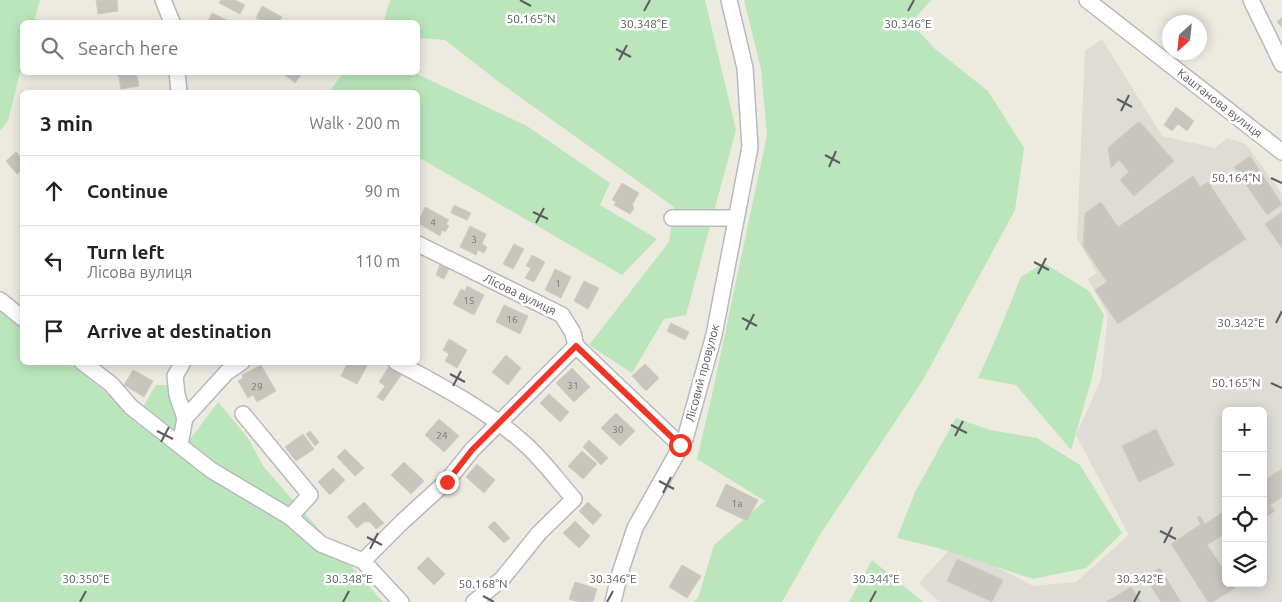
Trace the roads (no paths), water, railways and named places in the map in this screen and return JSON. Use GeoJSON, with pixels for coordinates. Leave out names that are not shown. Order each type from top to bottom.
{"type":"FeatureCollection","features":[{"type":"Feature","properties":{"kind":"street"},"geometry":{"type":"LineString","coordinates":[[163,0],[171,20]]}},
{"type":"Feature","properties":{"kind":"street","name":"Лісовий провулок"},"geometry":{"type":"LineString","coordinates":[[613,602],[620,573],[635,528],[687,429],[714,334],[750,147],[745,68],[730,0]]}},
{"type":"Feature","properties":{"kind":"street","name":"Каштанова вулиця"},"geometry":{"type":"LineString","coordinates":[[1087,0],[1282,152]]}},
{"type":"Feature","properties":{"kind":"street"},"geometry":{"type":"LineString","coordinates":[[1251,0],[1282,64]]}},
{"type":"Feature","properties":{"kind":"street"},"geometry":{"type":"LineString","coordinates":[[177,75],[179,90]]}},
{"type":"Feature","properties":{"kind":"street"},"geometry":{"type":"LineString","coordinates":[[672,218],[736,218]]}},
{"type":"Feature","properties":{"kind":"street","name":"Лісова вулиця"},"geometry":{"type":"LineString","coordinates":[[420,245],[562,315],[573,334],[576,346]]}},
{"type":"Feature","properties":{"kind":"street"},"geometry":{"type":"LineString","coordinates":[[0,300],[20,316]]}},
{"type":"Feature","properties":{"kind":"street"},"geometry":{"type":"LineString","coordinates":[[363,562],[402,522],[447,482],[472,450],[576,346],[680,445]]}},
{"type":"Feature","properties":{"kind":"street"},"geometry":{"type":"LineString","coordinates":[[86,365],[111,384],[131,406],[211,470],[290,517],[321,544],[363,562],[401,602]]}},
{"type":"Feature","properties":{"kind":"street"},"geometry":{"type":"LineString","coordinates":[[180,445],[185,418],[177,395],[175,376],[181,365]]}},
{"type":"Feature","properties":{"kind":"street"},"geometry":{"type":"LineString","coordinates":[[185,418],[228,372],[238,365]]}},
{"type":"Feature","properties":{"kind":"street"},"geometry":{"type":"LineString","coordinates":[[402,365],[487,415],[526,444],[574,499],[538,532],[502,579],[474,602]]}},
{"type":"Feature","properties":{"kind":"street"},"geometry":{"type":"LineString","coordinates":[[243,414],[310,496],[290,517]]}}]}
